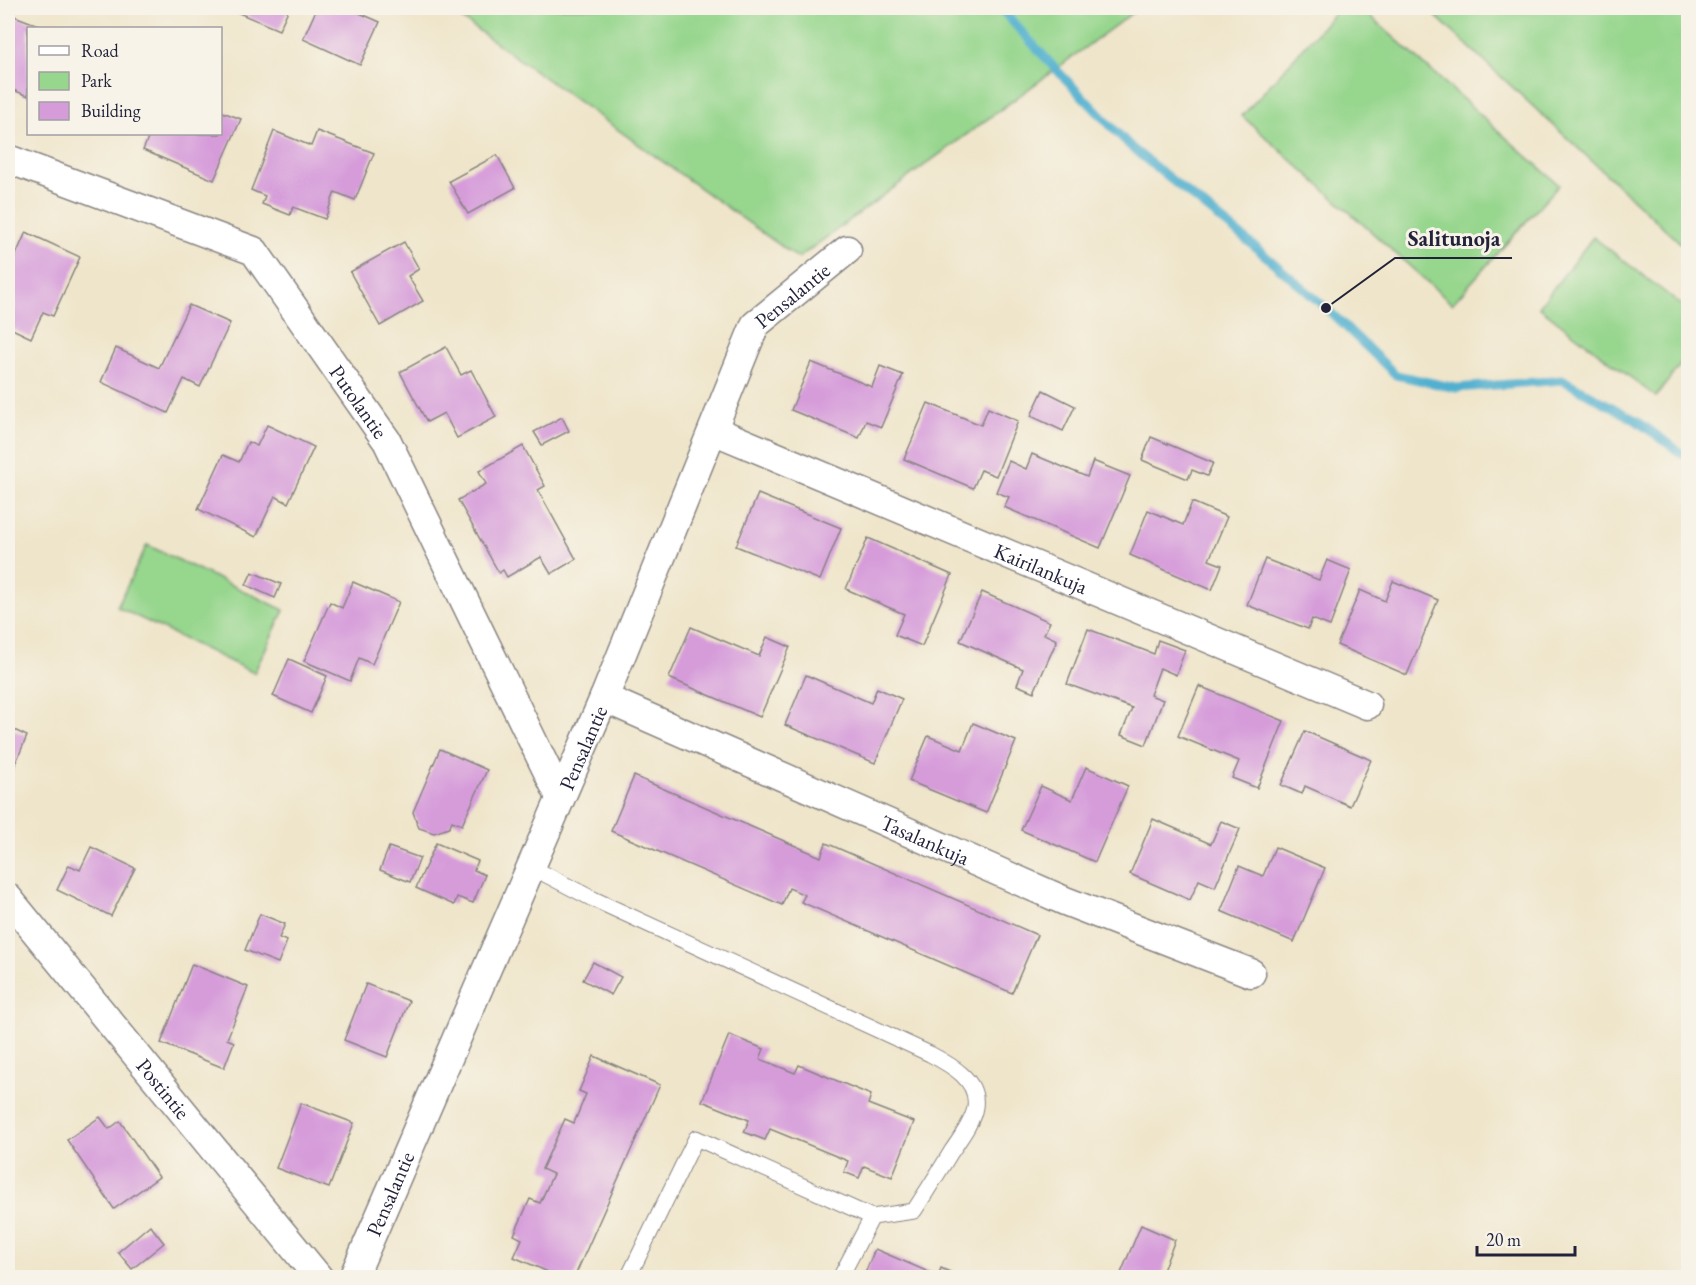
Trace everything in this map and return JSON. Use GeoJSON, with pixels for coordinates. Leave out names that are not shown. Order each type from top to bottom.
{"type":"FeatureCollection","features":[{"type":"Feature","properties":{"kind":"street","name":"Putolantie"},"geometry":{"type":"LineString","coordinates":[[8,159],[255,251],[387,441],[560,797]]}},
{"type":"Feature","properties":{"kind":"street","name":"Pensalantie"},"geometry":{"type":"LineString","coordinates":[[353,1278],[604,698],[755,325],[848,250]]}},
{"type":"Feature","properties":{"kind":"street","name":"Kairilankuja"},"geometry":{"type":"LineString","coordinates":[[713,430],[1367,705]]}},
{"type":"Feature","properties":{"kind":"street","name":"Tasalankuja"},"geometry":{"type":"LineString","coordinates":[[604,698],[1065,901],[1251,973]]}},
{"type":"Feature","properties":{"kind":"street","name":"Postintie"},"geometry":{"type":"LineString","coordinates":[[8,898],[319,1278]]}},
{"type":"Feature","properties":{"kind":"lane"},"geometry":{"type":"LineString","coordinates":[[531,867],[952,1065],[963,1075],[975,1096],[975,1108],[966,1128],[914,1211],[872,1217],[696,1138],[628,1278]]}},
{"type":"Feature","properties":{"kind":"lane"},"geometry":{"type":"LineString","coordinates":[[840,1278],[872,1217]]}},
{"type":"Feature","properties":{"kind":"green space"},"geometry":{"type":"Polygon","coordinates":[[[447,8],[1139,8],[798,258],[447,8]]]}},
{"type":"Feature","properties":{"kind":"green space"},"geometry":{"type":"Polygon","coordinates":[[[1339,8],[1361,8],[1559,185],[1452,304],[1242,116],[1339,8]]]}},
{"type":"Feature","properties":{"kind":"green space"},"geometry":{"type":"Polygon","coordinates":[[[1427,8],[1688,8],[1688,250],[1427,8]]]}},
{"type":"Feature","properties":{"kind":"green space"},"geometry":{"type":"Polygon","coordinates":[[[1593,237],[1688,310],[1688,354],[1656,397],[1539,307],[1593,237]]]}},
{"type":"Feature","properties":{"kind":"green space"},"geometry":{"type":"Polygon","coordinates":[[[147,545],[284,610],[254,673],[117,607],[147,545]]]}},
{"type":"Feature","properties":{"kind":"building"},"geometry":{"type":"Polygon","coordinates":[[[227,8],[289,8],[279,30],[227,8]]]}},
{"type":"Feature","properties":{"kind":"building"},"geometry":{"type":"Polygon","coordinates":[[[317,8],[348,8],[380,22],[360,65],[303,39],[317,8]]]}},
{"type":"Feature","properties":{"kind":"building"},"geometry":{"type":"Polygon","coordinates":[[[9,14],[43,27],[27,27],[27,96],[8,88],[9,14]]]}},
{"type":"Feature","properties":{"kind":"building"},"geometry":{"type":"Polygon","coordinates":[[[222,112],[241,119],[214,180],[143,150],[150,135],[222,135],[222,112]]]}},
{"type":"Feature","properties":{"kind":"building"},"geometry":{"type":"Polygon","coordinates":[[[274,131],[311,146],[317,131],[374,153],[355,200],[335,192],[325,219],[293,207],[290,215],[262,204],[265,196],[251,190],[274,131]]]}},
{"type":"Feature","properties":{"kind":"building"},"geometry":{"type":"Polygon","coordinates":[[[497,155],[515,188],[468,214],[449,181],[497,155]]]}},
{"type":"Feature","properties":{"kind":"building"},"geometry":{"type":"Polygon","coordinates":[[[26,232],[80,257],[53,316],[43,312],[31,338],[8,327],[8,273],[26,232]]]}},
{"type":"Feature","properties":{"kind":"building"},"geometry":{"type":"Polygon","coordinates":[[[404,242],[419,269],[408,276],[423,301],[380,326],[350,272],[404,242]]]}},
{"type":"Feature","properties":{"kind":"building"},"geometry":{"type":"Polygon","coordinates":[[[189,305],[230,323],[200,387],[184,379],[168,413],[101,382],[116,348],[159,368],[189,305]]]}},
{"type":"Feature","properties":{"kind":"building"},"geometry":{"type":"Polygon","coordinates":[[[446,347],[461,375],[471,370],[496,417],[457,438],[444,413],[427,422],[400,372],[446,347]]]}},
{"type":"Feature","properties":{"kind":"building"},"geometry":{"type":"Polygon","coordinates":[[[811,362],[872,387],[880,366],[903,375],[881,427],[866,421],[859,438],[791,410],[811,362]]]}},
{"type":"Feature","properties":{"kind":"building"},"geometry":{"type":"Polygon","coordinates":[[[1043,390],[1075,406],[1063,431],[1031,416],[1043,390]]]}},
{"type":"Feature","properties":{"kind":"building"},"geometry":{"type":"Polygon","coordinates":[[[928,403],[981,425],[988,408],[1018,421],[996,476],[981,470],[973,488],[904,459],[928,403]]]}},
{"type":"Feature","properties":{"kind":"building"},"geometry":{"type":"Polygon","coordinates":[[[562,417],[569,431],[542,445],[534,432],[562,417]]]}},
{"type":"Feature","properties":{"kind":"building"},"geometry":{"type":"Polygon","coordinates":[[[267,425],[314,447],[288,503],[275,496],[256,537],[198,509],[223,455],[239,462],[248,442],[257,446],[267,425]]]}},
{"type":"Feature","properties":{"kind":"building"},"geometry":{"type":"Polygon","coordinates":[[[1151,437],[1213,463],[1207,476],[1192,470],[1188,479],[1142,460],[1151,437]]]}},
{"type":"Feature","properties":{"kind":"building"},"geometry":{"type":"Polygon","coordinates":[[[523,446],[545,486],[538,490],[576,559],[551,574],[541,557],[507,577],[503,570],[499,573],[458,500],[486,484],[479,471],[523,446]]]}},
{"type":"Feature","properties":{"kind":"building"},"geometry":{"type":"Polygon","coordinates":[[[1032,454],[1087,477],[1093,461],[1130,476],[1100,548],[1004,507],[1009,497],[996,492],[1009,461],[1026,469],[1032,454]]]}},
{"type":"Feature","properties":{"kind":"building"},"geometry":{"type":"Polygon","coordinates":[[[758,494],[841,528],[820,580],[736,546],[758,494]]]}},
{"type":"Feature","properties":{"kind":"building"},"geometry":{"type":"Polygon","coordinates":[[[1192,502],[1227,517],[1209,560],[1222,565],[1212,590],[1130,555],[1148,510],[1183,525],[1192,502]]]}},
{"type":"Feature","properties":{"kind":"building"},"geometry":{"type":"Polygon","coordinates":[[[868,538],[952,575],[922,646],[895,635],[904,614],[846,589],[868,538]]]}},
{"type":"Feature","properties":{"kind":"building"},"geometry":{"type":"Polygon","coordinates":[[[1265,559],[1319,580],[1327,560],[1351,570],[1330,626],[1312,619],[1308,629],[1247,605],[1265,559]]]}},
{"type":"Feature","properties":{"kind":"building"},"geometry":{"type":"Polygon","coordinates":[[[252,572],[281,584],[275,598],[246,585],[252,572]]]}},
{"type":"Feature","properties":{"kind":"building"},"geometry":{"type":"Polygon","coordinates":[[[1393,581],[1438,600],[1407,675],[1337,645],[1360,590],[1385,601],[1393,581]]]}},
{"type":"Feature","properties":{"kind":"building"},"geometry":{"type":"Polygon","coordinates":[[[353,582],[399,602],[372,664],[359,658],[350,681],[304,661],[330,602],[342,608],[353,582]]]}},
{"type":"Feature","properties":{"kind":"building"},"geometry":{"type":"Polygon","coordinates":[[[982,592],[1050,622],[1044,634],[1057,640],[1034,692],[1017,685],[1023,669],[960,641],[982,592]]]}},
{"type":"Feature","properties":{"kind":"building"},"geometry":{"type":"Polygon","coordinates":[[[691,627],[759,656],[767,637],[790,647],[760,717],[669,678],[691,627]]]}},
{"type":"Feature","properties":{"kind":"building"},"geometry":{"type":"Polygon","coordinates":[[[1088,629],[1154,654],[1158,640],[1185,650],[1176,675],[1160,668],[1150,695],[1163,700],[1146,745],[1121,735],[1132,708],[1067,684],[1088,629]]]}},
{"type":"Feature","properties":{"kind":"building"},"geometry":{"type":"Polygon","coordinates":[[[289,659],[327,676],[311,713],[273,696],[289,659]]]}},
{"type":"Feature","properties":{"kind":"building"},"geometry":{"type":"Polygon","coordinates":[[[806,675],[871,703],[877,688],[902,699],[875,763],[785,725],[806,675]]]}},
{"type":"Feature","properties":{"kind":"building"},"geometry":{"type":"Polygon","coordinates":[[[1199,686],[1284,721],[1257,788],[1232,778],[1239,761],[1178,736],[1199,686]]]}},
{"type":"Feature","properties":{"kind":"building"},"geometry":{"type":"Polygon","coordinates":[[[973,723],[1016,741],[986,813],[909,781],[928,736],[962,750],[973,723]]]}},
{"type":"Feature","properties":{"kind":"building"},"geometry":{"type":"Polygon","coordinates":[[[8,727],[27,736],[8,781],[8,727]]]}},
{"type":"Feature","properties":{"kind":"building"},"geometry":{"type":"Polygon","coordinates":[[[1305,731],[1371,760],[1350,806],[1305,786],[1302,794],[1281,785],[1305,731]]]}},
{"type":"Feature","properties":{"kind":"building"},"geometry":{"type":"Polygon","coordinates":[[[440,749],[487,770],[462,825],[452,821],[449,828],[434,833],[419,828],[413,812],[440,749]]]}},
{"type":"Feature","properties":{"kind":"building"},"geometry":{"type":"Polygon","coordinates":[[[1086,767],[1128,786],[1095,862],[1021,830],[1041,786],[1072,800],[1086,767]]]}},
{"type":"Feature","properties":{"kind":"building"},"geometry":{"type":"Polygon","coordinates":[[[634,776],[821,857],[826,843],[1037,935],[1012,993],[801,902],[805,895],[789,888],[782,905],[611,831],[634,776]]]}},
{"type":"Feature","properties":{"kind":"building"},"geometry":{"type":"Polygon","coordinates":[[[1153,819],[1211,844],[1221,821],[1240,829],[1215,887],[1199,880],[1190,900],[1130,874],[1153,819]]]}},
{"type":"Feature","properties":{"kind":"building"},"geometry":{"type":"Polygon","coordinates":[[[436,843],[478,861],[474,870],[485,875],[473,903],[457,897],[454,905],[416,888],[436,843]]]}},
{"type":"Feature","properties":{"kind":"building"},"geometry":{"type":"Polygon","coordinates":[[[91,847],[135,868],[111,916],[57,890],[69,865],[80,870],[91,847]]]}},
{"type":"Feature","properties":{"kind":"building"},"geometry":{"type":"Polygon","coordinates":[[[389,847],[420,858],[410,882],[380,870],[389,847]]]}},
{"type":"Feature","properties":{"kind":"building"},"geometry":{"type":"Polygon","coordinates":[[[1275,847],[1325,868],[1294,942],[1221,911],[1239,866],[1263,876],[1275,847]]]}},
{"type":"Feature","properties":{"kind":"building"},"geometry":{"type":"Polygon","coordinates":[[[260,914],[285,924],[279,938],[287,941],[278,963],[245,950],[260,914]]]}},
{"type":"Feature","properties":{"kind":"building"},"geometry":{"type":"Polygon","coordinates":[[[593,962],[621,977],[611,995],[583,980],[593,962]]]}},
{"type":"Feature","properties":{"kind":"building"},"geometry":{"type":"Polygon","coordinates":[[[192,964],[248,987],[227,1039],[234,1042],[224,1068],[161,1043],[192,964]]]}},
{"type":"Feature","properties":{"kind":"building"},"geometry":{"type":"Polygon","coordinates":[[[366,984],[409,1001],[387,1057],[344,1040],[366,984]]]}},
{"type":"Feature","properties":{"kind":"building"},"geometry":{"type":"Polygon","coordinates":[[[729,1035],[764,1049],[760,1059],[795,1073],[799,1065],[871,1095],[868,1104],[914,1122],[892,1177],[864,1166],[859,1178],[844,1172],[848,1161],[770,1129],[765,1140],[744,1132],[749,1120],[702,1101],[729,1035]]]}},
{"type":"Feature","properties":{"kind":"building"},"geometry":{"type":"Polygon","coordinates":[[[594,1056],[660,1085],[574,1278],[562,1278],[514,1257],[522,1239],[514,1235],[530,1199],[540,1203],[553,1174],[542,1169],[565,1119],[574,1123],[586,1094],[579,1091],[594,1056]]]}},
{"type":"Feature","properties":{"kind":"building"},"geometry":{"type":"Polygon","coordinates":[[[301,1103],[354,1123],[329,1188],[276,1168],[301,1103]]]}},
{"type":"Feature","properties":{"kind":"building"},"geometry":{"type":"Polygon","coordinates":[[[100,1117],[109,1129],[120,1121],[159,1177],[114,1209],[67,1140],[100,1117]]]}},
{"type":"Feature","properties":{"kind":"building"},"geometry":{"type":"Polygon","coordinates":[[[150,1225],[164,1243],[132,1269],[118,1252],[150,1225]]]}},
{"type":"Feature","properties":{"kind":"building"},"geometry":{"type":"Polygon","coordinates":[[[1141,1225],[1175,1240],[1160,1278],[1119,1278],[1141,1225]]]}},
{"type":"Feature","properties":{"kind":"building"},"geometry":{"type":"Polygon","coordinates":[[[875,1249],[938,1276],[941,1268],[964,1278],[863,1278],[875,1249]]]}},
{"type":"Feature","properties":{"kind":"waterway"},"geometry":{"type":"LineString","coordinates":[[1000,8],[1133,149],[1254,246],[1326,308],[1396,375],[1456,388],[1563,380],[1637,421],[1688,458]]}},
{"type":"Feature","properties":{"kind":"place","name":"Salitunoja"},"geometry":{"type":"Point","coordinates":[1326,308]}}]}
